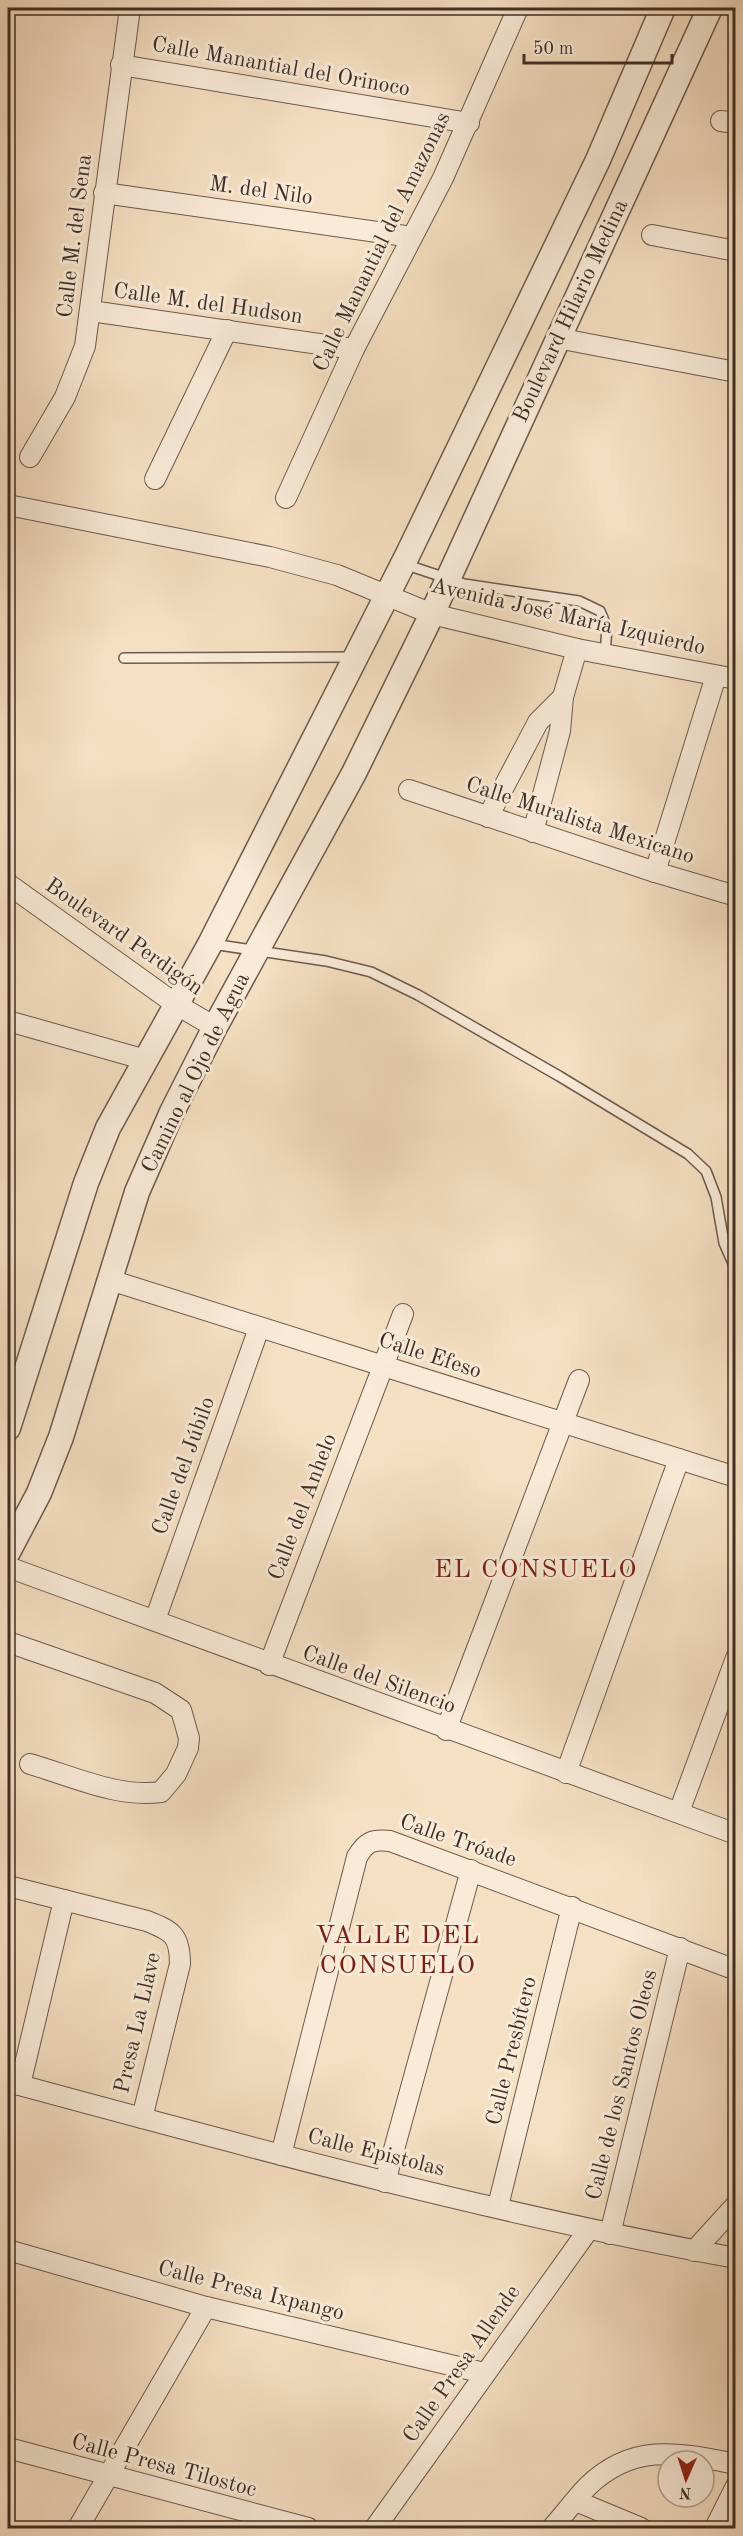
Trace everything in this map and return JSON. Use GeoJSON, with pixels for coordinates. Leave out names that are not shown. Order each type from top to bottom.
{"type":"FeatureCollection","features":[{"type":"Feature","properties":{"kind":"street","name":"Calle M. del Sena"},"geometry":{"type":"LineString","coordinates":[[30,458],[77,372],[86,346],[104,193],[130,8]]}},
{"type":"Feature","properties":{"kind":"street","name":"Calle Manantial del Amazonas"},"geometry":{"type":"LineString","coordinates":[[286,498],[354,349],[469,123],[518,8]]}},
{"type":"Feature","properties":{"kind":"street","name":"Boulevard Hilario Medina"},"geometry":{"type":"LineString","coordinates":[[387,594],[598,160],[663,8]]}},
{"type":"Feature","properties":{"kind":"street","name":"Boulevard Hilario Medina"},"geometry":{"type":"LineString","coordinates":[[432,614],[557,338],[626,196],[710,8]]}},
{"type":"Feature","properties":{"kind":"street","name":"Calle Manantial del Orinoco"},"geometry":{"type":"LineString","coordinates":[[121,65],[469,123]]}},
{"type":"Feature","properties":{"kind":"street","name":"M. del Nilo"},"geometry":{"type":"LineString","coordinates":[[104,193],[412,237]]}},
{"type":"Feature","properties":{"kind":"street"},"geometry":{"type":"LineString","coordinates":[[652,235],[735,251]]}},
{"type":"Feature","properties":{"kind":"street","name":"Calle M. del Hudson"},"geometry":{"type":"LineString","coordinates":[[91,311],[354,349]]}},
{"type":"Feature","properties":{"kind":"street"},"geometry":{"type":"LineString","coordinates":[[155,479],[227,330]]}},
{"type":"Feature","properties":{"kind":"street"},"geometry":{"type":"LineString","coordinates":[[557,338],[735,372]]}},
{"type":"Feature","properties":{"kind":"street","name":"Avenida José María Izquierdo"},"geometry":{"type":"LineString","coordinates":[[8,505],[270,557],[337,575],[432,614],[577,649],[726,677]]}},
{"type":"Feature","properties":{"kind":"street","name":"Camino al Ojo de Agua"},"geometry":{"type":"LineString","coordinates":[[9,1417],[86,1183],[108,1128],[210,944],[387,594]]}},
{"type":"Feature","properties":{"kind":"street","name":"Camino al Ojo de Agua"},"geometry":{"type":"LineString","coordinates":[[8,1552],[39,1494],[61,1437],[137,1192],[172,1112],[215,1027],[354,773],[432,614]]}},
{"type":"Feature","properties":{"kind":"street"},"geometry":{"type":"LineString","coordinates":[[532,832],[560,731],[563,697],[577,649]]}},
{"type":"Feature","properties":{"kind":"street"},"geometry":{"type":"LineString","coordinates":[[655,872],[726,677]]}},
{"type":"Feature","properties":{"kind":"street"},"geometry":{"type":"LineString","coordinates":[[488,817],[538,722],[563,697]]}},
{"type":"Feature","properties":{"kind":"street","name":"Calle Muralista Mexicano"},"geometry":{"type":"LineString","coordinates":[[409,790],[655,872],[735,896]]}},
{"type":"Feature","properties":{"kind":"street","name":"Boulevard Perdigón"},"geometry":{"type":"LineString","coordinates":[[8,884],[177,1005],[215,1027]]}},
{"type":"Feature","properties":{"kind":"street"},"geometry":{"type":"LineString","coordinates":[[8,1021],[146,1060]]}},
{"type":"Feature","properties":{"kind":"street","name":"Calle Efeso"},"geometry":{"type":"LineString","coordinates":[[110,1280],[735,1478]]}},
{"type":"Feature","properties":{"kind":"street","name":"Calle del Anhelo"},"geometry":{"type":"LineString","coordinates":[[269,1665],[403,1314]]}},
{"type":"Feature","properties":{"kind":"street","name":"Calle del Júbilo"},"geometry":{"type":"LineString","coordinates":[[154,1620],[259,1328]]}},
{"type":"Feature","properties":{"kind":"street"},"geometry":{"type":"LineString","coordinates":[[446,1730],[579,1380]]}},
{"type":"Feature","properties":{"kind":"street"},"geometry":{"type":"LineString","coordinates":[[566,1773],[679,1459]]}},
{"type":"Feature","properties":{"kind":"street","name":"Calle del Silencio"},"geometry":{"type":"LineString","coordinates":[[8,1567],[269,1665],[735,1834]]}},
{"type":"Feature","properties":{"kind":"street"},"geometry":{"type":"LineString","coordinates":[[8,1642],[155,1693],[181,1710],[189,1738],[177,1774],[161,1792],[143,1795],[124,1792],[30,1764]]}},
{"type":"Feature","properties":{"kind":"street"},"geometry":{"type":"LineString","coordinates":[[679,1812],[735,1658]]}},
{"type":"Feature","properties":{"kind":"street","name":"Calle Tróade"},"geometry":{"type":"LineString","coordinates":[[281,2155],[357,1857],[365,1844],[376,1839],[471,1870],[735,1970]]}},
{"type":"Feature","properties":{"kind":"street"},"geometry":{"type":"LineString","coordinates":[[385,2182],[471,1870]]}},
{"type":"Feature","properties":{"kind":"street","name":"Presa La Llave"},"geometry":{"type":"LineString","coordinates":[[8,1886],[147,1921],[165,1928],[176,1938],[180,1948],[180,1964],[142,2118]]}},
{"type":"Feature","properties":{"kind":"street"},"geometry":{"type":"LineString","coordinates":[[14,2084],[64,1900]]}},
{"type":"Feature","properties":{"kind":"street","name":"Calle Presbítero"},"geometry":{"type":"LineString","coordinates":[[498,2206],[572,1907]]}},
{"type":"Feature","properties":{"kind":"street","name":"Calle de los Santos Oleos"},"geometry":{"type":"LineString","coordinates":[[610,2234],[680,1948]]}},
{"type":"Feature","properties":{"kind":"street","name":"Calle Epistolas"},"geometry":{"type":"LineString","coordinates":[[14,2084],[385,2182],[498,2206],[610,2234],[735,2258]]}},
{"type":"Feature","properties":{"kind":"street"},"geometry":{"type":"LineString","coordinates":[[694,2251],[735,2205]]}},
{"type":"Feature","properties":{"kind":"street","name":"Calle Presa Allende"},"geometry":{"type":"LineString","coordinates":[[375,2529],[484,2373],[589,2229]]}},
{"type":"Feature","properties":{"kind":"street","name":"Calle Presa Ixpango"},"geometry":{"type":"LineString","coordinates":[[8,2250],[206,2307],[484,2373]]}},
{"type":"Feature","properties":{"kind":"street"},"geometry":{"type":"LineString","coordinates":[[78,2529],[206,2307]]}},
{"type":"Feature","properties":{"kind":"street","name":"Calle Presa Tilostoc"},"geometry":{"type":"LineString","coordinates":[[8,2448],[107,2477],[308,2529]]}},
{"type":"Feature","properties":{"kind":"street"},"geometry":{"type":"LineString","coordinates":[[552,2529],[588,2486],[626,2459],[650,2453],[688,2455],[735,2464]]}},
{"type":"Feature","properties":{"kind":"street"},"geometry":{"type":"LineString","coordinates":[[715,2529],[735,2486]]}},
{"type":"Feature","properties":{"kind":"street"},"geometry":{"type":"LineString","coordinates":[[576,2500],[642,2529]]}},
{"type":"Feature","properties":{"kind":"lane"},"geometry":{"type":"LineString","coordinates":[[403,563],[447,580],[579,601],[600,611],[607,628],[605,654]]}},
{"type":"Feature","properties":{"kind":"lane"},"geometry":{"type":"LineString","coordinates":[[124,658],[356,657]]}},
{"type":"Feature","properties":{"kind":"lane"},"geometry":{"type":"LineString","coordinates":[[210,944],[256,953],[326,961],[371,972],[418,995],[688,1154],[706,1171],[716,1197],[724,1243],[735,1270]]}},
{"type":"Feature","properties":{"kind":"district","name":"EL CONSUELO"},"geometry":{"type":"Point","coordinates":[536,1570]}},
{"type":"Feature","properties":{"kind":"district","name":"VALLE DEL CONSUELO"},"geometry":{"type":"Point","coordinates":[398,1951]}}]}
